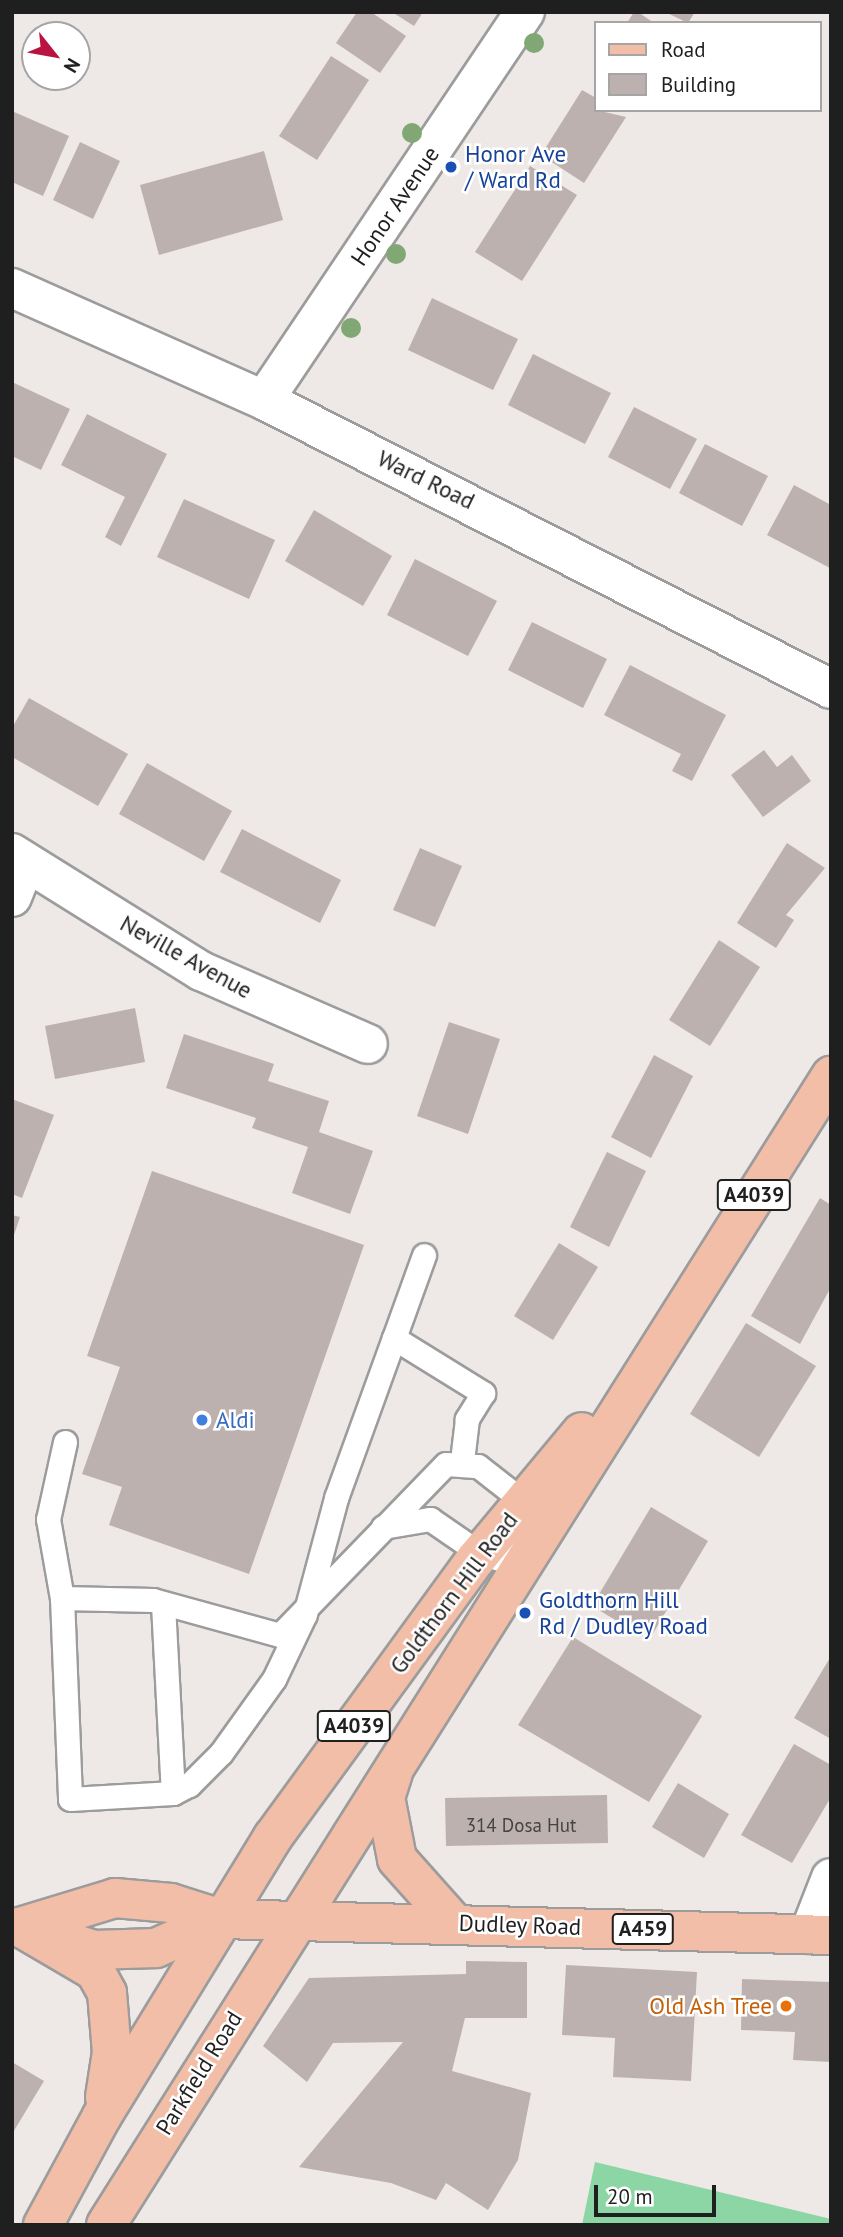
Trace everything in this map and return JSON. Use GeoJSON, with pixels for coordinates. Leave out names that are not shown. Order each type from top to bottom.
{"type":"FeatureCollection","features":[{"type":"Feature","properties":{"kind":"main road","name":"Goldthorn Hill Road"},"geometry":{"type":"LineString","coordinates":[[293,1922],[831,1076]]}},
{"type":"Feature","properties":{"kind":"main road","name":"Goldthorn Hill Road"},"geometry":{"type":"LineString","coordinates":[[221,1919],[273,1837],[481,1555],[679,1315]]}},
{"type":"Feature","properties":{"kind":"main road"},"geometry":{"type":"LineString","coordinates":[[398,1759],[385,1797],[390,1840],[406,1873],[455,1923]]}},
{"type":"Feature","properties":{"kind":"main road","name":"A459"},"geometry":{"type":"LineString","coordinates":[[16,1926],[115,1898],[171,1903],[221,1919],[293,1922]]}},
{"type":"Feature","properties":{"kind":"main road","name":"A459"},"geometry":{"type":"LineString","coordinates":[[16,1926],[94,1950],[156,1948],[221,1919]]}},
{"type":"Feature","properties":{"kind":"main road","name":"A4039"},"geometry":{"type":"LineString","coordinates":[[43,2225],[102,2116],[221,1919]]}},
{"type":"Feature","properties":{"kind":"main road","name":"Dudley Road"},"geometry":{"type":"LineString","coordinates":[[293,1922],[455,1923],[820,1934]]}},
{"type":"Feature","properties":{"kind":"main road","name":"Parkfield Road"},"geometry":{"type":"LineString","coordinates":[[106,2225],[293,1922]]}},
{"type":"Feature","properties":{"kind":"main road"},"geometry":{"type":"LineString","coordinates":[[16,1926],[94,1971],[107,1993],[113,2052],[102,2116]]}},
{"type":"Feature","properties":{"kind":"street","name":"Honor Avenue"},"geometry":{"type":"LineString","coordinates":[[264,400],[525,12]]}},
{"type":"Feature","properties":{"kind":"street","name":"Ward Road"},"geometry":{"type":"LineString","coordinates":[[12,288],[264,400],[831,689]]}},
{"type":"Feature","properties":{"kind":"street","name":"Neville Avenue"},"geometry":{"type":"LineString","coordinates":[[17,871],[201,971],[368,1044]]}},
{"type":"Feature","properties":{"kind":"street"},"geometry":{"type":"LineString","coordinates":[[820,1934],[831,1878]]}},
{"type":"Feature","properties":{"kind":"lane"},"geometry":{"type":"LineString","coordinates":[[65,1442],[48,1519],[62,1598],[69,1799],[173,1793],[222,1753],[274,1679],[305,1614],[336,1498],[424,1255]]}},
{"type":"Feature","properties":{"kind":"lane"},"geometry":{"type":"LineString","coordinates":[[394,1338],[483,1393],[467,1419],[462,1461]]}},
{"type":"Feature","properties":{"kind":"lane"},"geometry":{"type":"LineString","coordinates":[[462,1461],[524,1502]]}},
{"type":"Feature","properties":{"kind":"lane"},"geometry":{"type":"LineString","coordinates":[[62,1598],[163,1604],[263,1634],[281,1635],[305,1614],[427,1478],[462,1461]]}},
{"type":"Feature","properties":{"kind":"lane"},"geometry":{"type":"LineString","coordinates":[[383,1527],[430,1519],[481,1555],[500,1559],[509,1554],[557,1482],[582,1471]]}},
{"type":"Feature","properties":{"kind":"lane"},"geometry":{"type":"LineString","coordinates":[[163,1604],[173,1793]]}},
{"type":"Feature","properties":{"kind":"green space"},"geometry":{"type":"Polygon","coordinates":[[[595,2162],[831,2219],[831,2225],[582,2225],[595,2162]]]}},
{"type":"Feature","properties":{"kind":"building"},"geometry":{"type":"Polygon","coordinates":[[[357,12],[371,12],[406,36],[380,73],[336,43],[357,12]]]}},
{"type":"Feature","properties":{"kind":"building"},"geometry":{"type":"Polygon","coordinates":[[[392,12],[423,12],[414,26],[392,12]]]}},
{"type":"Feature","properties":{"kind":"building"},"geometry":{"type":"Polygon","coordinates":[[[634,12],[638,12],[651,21],[628,21],[634,12]]]}},
{"type":"Feature","properties":{"kind":"building"},"geometry":{"type":"Polygon","coordinates":[[[665,12],[695,12],[689,21],[665,12]]]}},
{"type":"Feature","properties":{"kind":"building"},"geometry":{"type":"Polygon","coordinates":[[[331,56],[369,80],[317,160],[279,136],[331,56]]]}},
{"type":"Feature","properties":{"kind":"building"},"geometry":{"type":"Polygon","coordinates":[[[582,90],[594,97],[594,112],[626,117],[584,183],[541,155],[582,90]]]}},
{"type":"Feature","properties":{"kind":"building"},"geometry":{"type":"Polygon","coordinates":[[[12,111],[69,136],[43,196],[12,182],[12,111]]]}},
{"type":"Feature","properties":{"kind":"building"},"geometry":{"type":"Polygon","coordinates":[[[80,142],[120,161],[93,219],[53,200],[80,142]]]}},
{"type":"Feature","properties":{"kind":"building"},"geometry":{"type":"Polygon","coordinates":[[[264,151],[283,220],[159,255],[140,185],[264,151]]]}},
{"type":"Feature","properties":{"kind":"building"},"geometry":{"type":"Polygon","coordinates":[[[530,166],[577,195],[522,281],[475,252],[530,166]]]}},
{"type":"Feature","properties":{"kind":"building"},"geometry":{"type":"Polygon","coordinates":[[[432,298],[518,339],[493,390],[408,350],[432,298]]]}},
{"type":"Feature","properties":{"kind":"building"},"geometry":{"type":"Polygon","coordinates":[[[533,354],[611,393],[585,444],[508,405],[533,354]]]}},
{"type":"Feature","properties":{"kind":"building"},"geometry":{"type":"Polygon","coordinates":[[[12,382],[70,409],[41,470],[12,456],[12,382]]]}},
{"type":"Feature","properties":{"kind":"building"},"geometry":{"type":"Polygon","coordinates":[[[634,407],[697,439],[670,489],[608,457],[634,407]]]}},
{"type":"Feature","properties":{"kind":"building"},"geometry":{"type":"Polygon","coordinates":[[[87,414],[167,454],[121,546],[105,537],[125,497],[61,465],[87,414]]]}},
{"type":"Feature","properties":{"kind":"building"},"geometry":{"type":"Polygon","coordinates":[[[705,444],[768,476],[742,526],[679,493],[705,444]]]}},
{"type":"Feature","properties":{"kind":"building"},"geometry":{"type":"Polygon","coordinates":[[[794,485],[831,505],[830,568],[767,535],[794,485]]]}},
{"type":"Feature","properties":{"kind":"building"},"geometry":{"type":"Polygon","coordinates":[[[184,499],[275,540],[249,599],[157,557],[184,499]]]}},
{"type":"Feature","properties":{"kind":"building"},"geometry":{"type":"Polygon","coordinates":[[[314,510],[392,556],[363,606],[285,561],[314,510]]]}},
{"type":"Feature","properties":{"kind":"building"},"geometry":{"type":"Polygon","coordinates":[[[415,559],[497,601],[468,656],[387,615],[415,559]]]}},
{"type":"Feature","properties":{"kind":"building"},"geometry":{"type":"Polygon","coordinates":[[[532,622],[607,659],[583,708],[508,670],[532,622]]]}},
{"type":"Feature","properties":{"kind":"building"},"geometry":{"type":"Polygon","coordinates":[[[630,665],[726,715],[692,781],[672,771],[681,754],[604,715],[630,665]]]}},
{"type":"Feature","properties":{"kind":"building"},"geometry":{"type":"Polygon","coordinates":[[[29,698],[128,754],[98,806],[12,757],[12,728],[29,698]]]}},
{"type":"Feature","properties":{"kind":"building"},"geometry":{"type":"Polygon","coordinates":[[[764,750],[777,767],[792,755],[811,781],[763,817],[731,775],[764,750]]]}},
{"type":"Feature","properties":{"kind":"building"},"geometry":{"type":"Polygon","coordinates":[[[147,763],[232,811],[204,861],[119,814],[147,763]]]}},
{"type":"Feature","properties":{"kind":"building"},"geometry":{"type":"Polygon","coordinates":[[[242,829],[341,880],[320,923],[220,872],[242,829]]]}},
{"type":"Feature","properties":{"kind":"building"},"geometry":{"type":"Polygon","coordinates":[[[787,843],[825,868],[786,915],[794,920],[776,948],[737,923],[787,843]]]}},
{"type":"Feature","properties":{"kind":"building"},"geometry":{"type":"Polygon","coordinates":[[[420,848],[462,866],[435,927],[393,910],[420,848]]]}},
{"type":"Feature","properties":{"kind":"building"},"geometry":{"type":"Polygon","coordinates":[[[719,940],[760,967],[710,1046],[669,1020],[719,940]]]}},
{"type":"Feature","properties":{"kind":"building"},"geometry":{"type":"Polygon","coordinates":[[[135,1008],[145,1062],[55,1079],[45,1026],[135,1008]]]}},
{"type":"Feature","properties":{"kind":"building"},"geometry":{"type":"Polygon","coordinates":[[[449,1022],[500,1039],[468,1134],[417,1116],[449,1022]]]}},
{"type":"Feature","properties":{"kind":"building"},"geometry":{"type":"Polygon","coordinates":[[[184,1034],[274,1064],[268,1081],[329,1101],[319,1132],[373,1151],[350,1214],[292,1193],[308,1147],[252,1128],[256,1118],[166,1088],[184,1034]]]}},
{"type":"Feature","properties":{"kind":"building"},"geometry":{"type":"Polygon","coordinates":[[[654,1055],[693,1076],[651,1158],[611,1137],[654,1055]]]}},
{"type":"Feature","properties":{"kind":"building"},"geometry":{"type":"Polygon","coordinates":[[[12,1099],[54,1115],[22,1198],[12,1194],[12,1099]]]}},
{"type":"Feature","properties":{"kind":"building"},"geometry":{"type":"Polygon","coordinates":[[[607,1152],[646,1171],[609,1247],[570,1227],[607,1152]]]}},
{"type":"Feature","properties":{"kind":"building","name":"Aldi"},"geometry":{"type":"Polygon","coordinates":[[[152,1171],[364,1245],[249,1574],[109,1525],[122,1487],[82,1474],[120,1367],[87,1356],[152,1171]]]}},
{"type":"Feature","properties":{"kind":"building"},"geometry":{"type":"Polygon","coordinates":[[[820,1198],[831,1205],[831,1287],[800,1344],[751,1316],[820,1198]]]}},
{"type":"Feature","properties":{"kind":"building"},"geometry":{"type":"Polygon","coordinates":[[[12,1215],[20,1217],[13,1238],[12,1238],[12,1215]]]}},
{"type":"Feature","properties":{"kind":"building"},"geometry":{"type":"Polygon","coordinates":[[[559,1243],[598,1267],[553,1340],[514,1316],[559,1243]]]}},
{"type":"Feature","properties":{"kind":"building"},"geometry":{"type":"Polygon","coordinates":[[[746,1323],[816,1366],[759,1457],[690,1414],[746,1323]]]}},
{"type":"Feature","properties":{"kind":"building"},"geometry":{"type":"Polygon","coordinates":[[[651,1507],[708,1541],[649,1640],[592,1606],[651,1507]]]}},
{"type":"Feature","properties":{"kind":"building"},"geometry":{"type":"Polygon","coordinates":[[[573,1637],[702,1716],[649,1802],[518,1725],[573,1637]]]}},
{"type":"Feature","properties":{"kind":"building"},"geometry":{"type":"Polygon","coordinates":[[[831,1656],[831,1739],[794,1718],[831,1656]]]}},
{"type":"Feature","properties":{"kind":"building"},"geometry":{"type":"Polygon","coordinates":[[[794,1744],[831,1765],[831,1797],[792,1863],[741,1835],[794,1744]]]}},
{"type":"Feature","properties":{"kind":"building"},"geometry":{"type":"Polygon","coordinates":[[[678,1783],[729,1814],[704,1858],[652,1827],[678,1783]]]}},
{"type":"Feature","properties":{"kind":"building"},"geometry":{"type":"Polygon","coordinates":[[[607,1795],[608,1843],[446,1846],[445,1798],[607,1795]]]}},
{"type":"Feature","properties":{"kind":"building"},"geometry":{"type":"Polygon","coordinates":[[[466,1961],[527,1962],[527,2018],[465,2018],[452,2071],[531,2093],[518,2160],[488,2210],[446,2183],[436,2200],[391,2183],[299,2167],[403,2042],[333,2043],[307,2082],[263,2046],[309,1978],[466,1974],[466,1961]]]}},
{"type":"Feature","properties":{"kind":"building"},"geometry":{"type":"Polygon","coordinates":[[[566,1965],[697,1972],[691,2081],[613,2077],[615,2038],[562,2035],[566,1965]]]}},
{"type":"Feature","properties":{"kind":"building","name":"Old Ash Tree"},"geometry":{"type":"Polygon","coordinates":[[[742,1979],[831,1982],[831,2062],[793,2060],[795,2032],[741,2030],[742,1979]]]}},
{"type":"Feature","properties":{"kind":"building"},"geometry":{"type":"Polygon","coordinates":[[[12,2062],[44,2081],[12,2134],[12,2062]]]}},
{"type":"Feature","properties":{"kind":"place","name":"Honor Ave / Ward Rd"},"geometry":{"type":"Point","coordinates":[451,167]}},
{"type":"Feature","properties":{"kind":"place","name":"Aldi"},"geometry":{"type":"Point","coordinates":[202,1420]}},
{"type":"Feature","properties":{"kind":"place","name":"Goldthorn Hill Rd / Dudley Road"},"geometry":{"type":"Point","coordinates":[525,1613]}},
{"type":"Feature","properties":{"kind":"place","name":"Old Ash Tree"},"geometry":{"type":"Point","coordinates":[786,2006]}}]}
